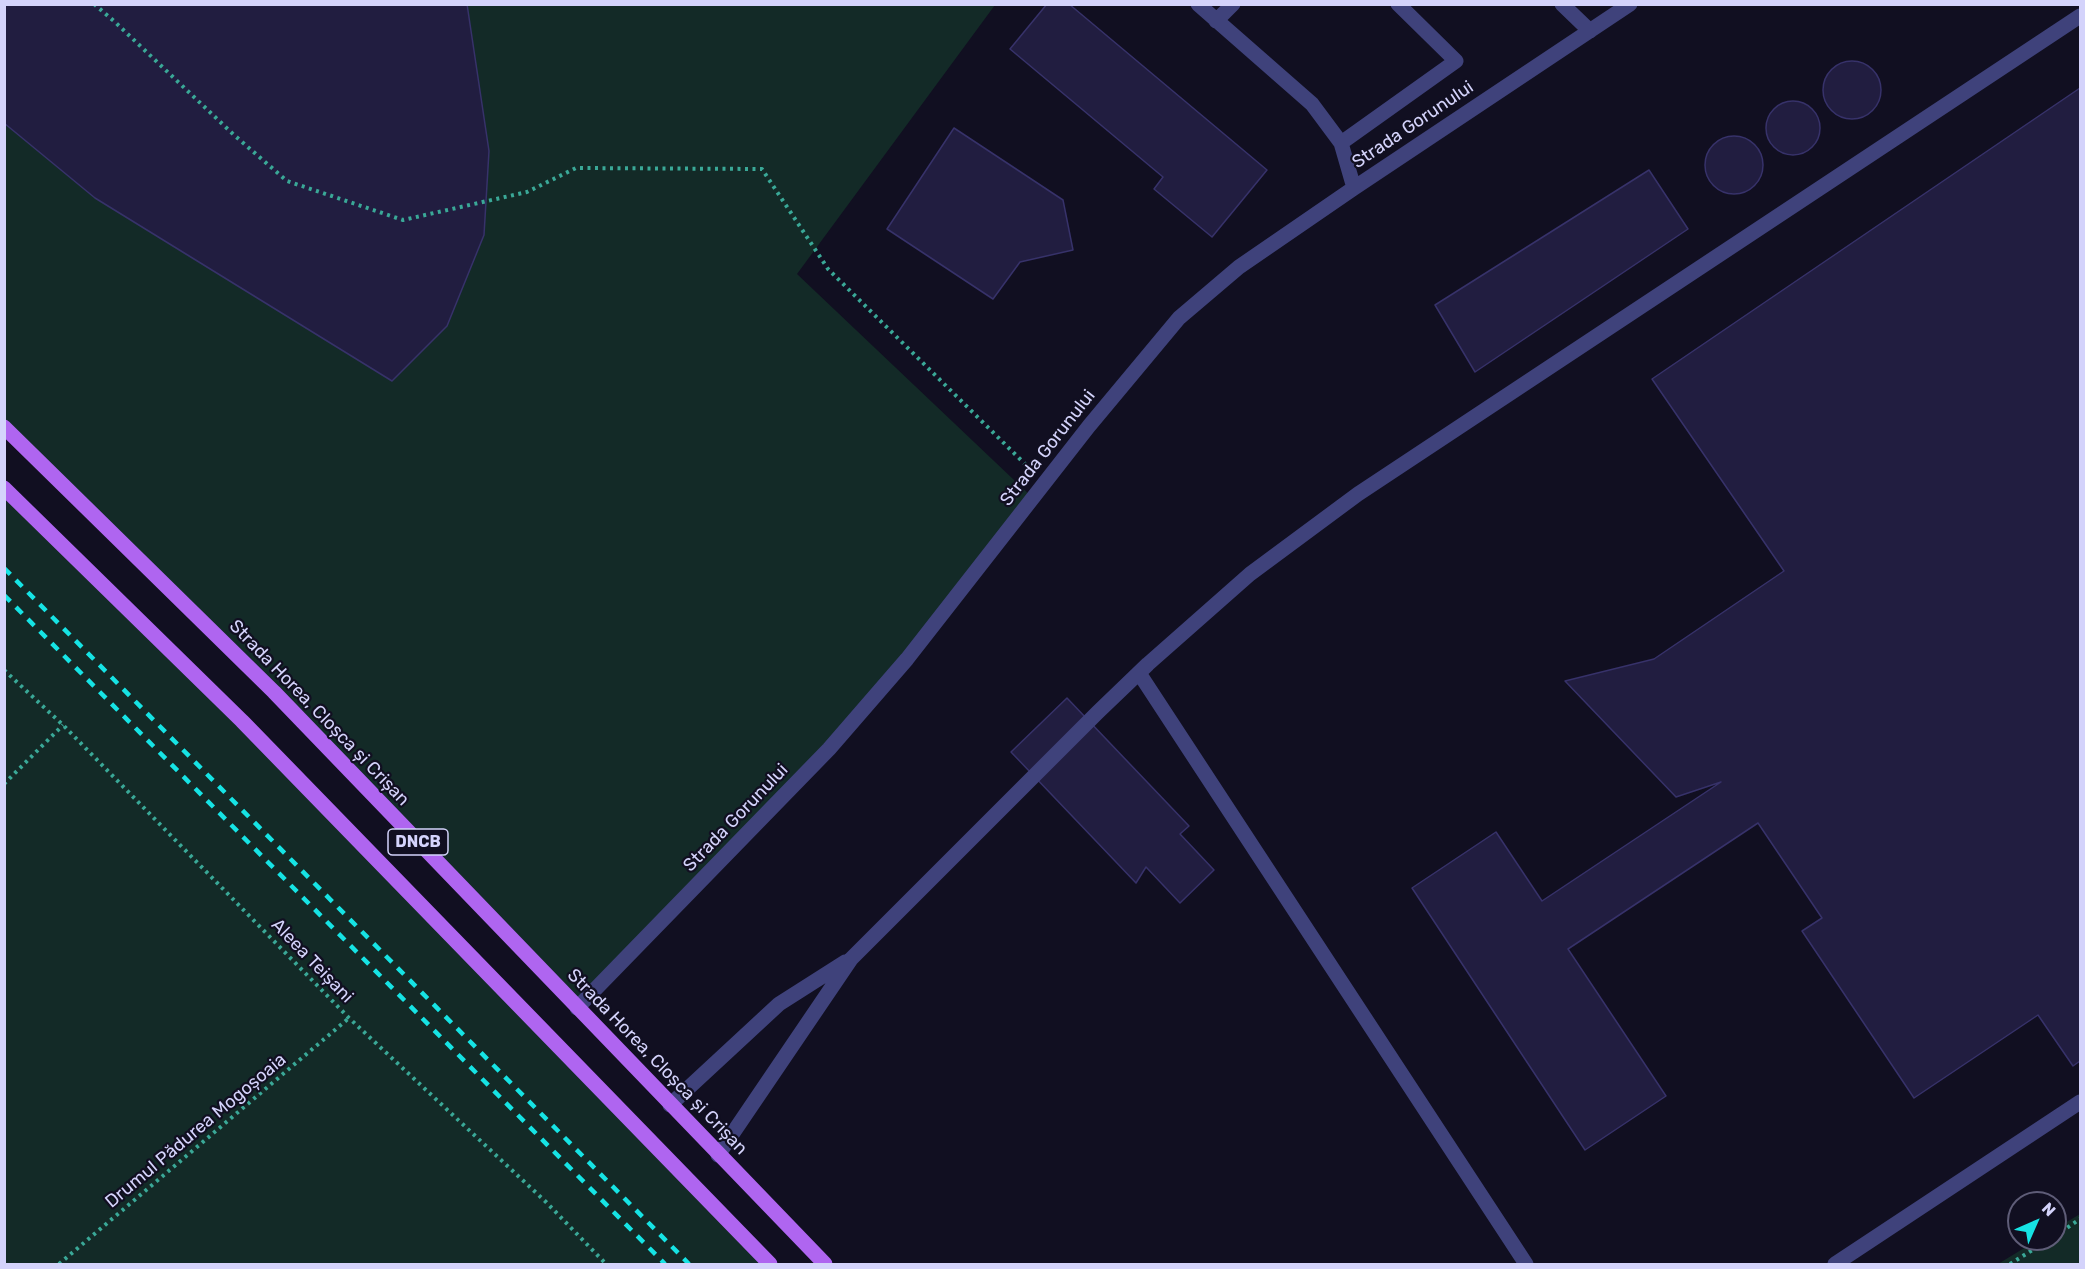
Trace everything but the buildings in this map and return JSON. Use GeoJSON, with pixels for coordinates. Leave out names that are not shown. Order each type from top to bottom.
{"type":"FeatureCollection","features":[{"type":"Feature","properties":{"kind":"main road","name":"Strada Horea, Cloșca și Crișan"},"geometry":{"type":"LineString","coordinates":[[4,427],[274,692],[825,1264]]}},
{"type":"Feature","properties":{"kind":"main road","name":"DNCB"},"geometry":{"type":"LineString","coordinates":[[4,488],[242,721],[770,1264]]}},
{"type":"Feature","properties":{"kind":"street"},"geometry":{"type":"LineString","coordinates":[[1198,4],[1312,104],[1341,143],[1354,188]]}},
{"type":"Feature","properties":{"kind":"street"},"geometry":{"type":"LineString","coordinates":[[1216,21],[1233,4]]}},
{"type":"Feature","properties":{"kind":"street"},"geometry":{"type":"LineString","coordinates":[[1341,143],[1456,62],[1398,4]]}},
{"type":"Feature","properties":{"kind":"street"},"geometry":{"type":"LineString","coordinates":[[1562,4],[1590,31]]}},
{"type":"Feature","properties":{"kind":"street","name":"Strada Gorunului"},"geometry":{"type":"LineString","coordinates":[[577,1008],[829,749],[907,659],[1089,426],[1179,318],[1239,267],[1630,4]]}},
{"type":"Feature","properties":{"kind":"street"},"geometry":{"type":"LineString","coordinates":[[718,1155],[850,959],[1139,673],[1250,574],[1358,494],[2080,15]]}},
{"type":"Feature","properties":{"kind":"street"},"geometry":{"type":"LineString","coordinates":[[1139,673],[1526,1264]]}},
{"type":"Feature","properties":{"kind":"street"},"geometry":{"type":"LineString","coordinates":[[670,1105],[779,1004],[850,959]]}},
{"type":"Feature","properties":{"kind":"street"},"geometry":{"type":"LineString","coordinates":[[1835,1264],[2080,1102]]}},
{"type":"Feature","properties":{"kind":"path"},"geometry":{"type":"LineString","coordinates":[[94,4],[234,135],[287,181],[403,220],[527,192],[576,168],[762,169],[828,269],[1044,484]]}},
{"type":"Feature","properties":{"kind":"path","name":"Aleea Teișani"},"geometry":{"type":"LineString","coordinates":[[4,670],[63,725],[349,1018],[546,1202],[606,1264]]}},
{"type":"Feature","properties":{"kind":"path"},"geometry":{"type":"LineString","coordinates":[[4,784],[63,725]]}},
{"type":"Feature","properties":{"kind":"path","name":"Drumul Pădurea Mogoșoaia"},"geometry":{"type":"LineString","coordinates":[[59,1264],[349,1018]]}},
{"type":"Feature","properties":{"kind":"path"},"geometry":{"type":"LineString","coordinates":[[2067,1228],[2080,1219]]}},
{"type":"Feature","properties":{"kind":"path"},"geometry":{"type":"LineString","coordinates":[[2010,1264],[2031,1251]]}},
{"type":"Feature","properties":{"kind":"green space"},"geometry":{"type":"Polygon","coordinates":[[[5,5],[995,5],[797,274],[1033,498],[907,659],[577,1008],[5,427],[5,5]]]}},
{"type":"Feature","properties":{"kind":"green space"},"geometry":{"type":"Polygon","coordinates":[[[4,488],[770,1264],[5,1264],[4,488]]]}},
{"type":"Feature","properties":{"kind":"green space"},"geometry":{"type":"Polygon","coordinates":[[[2080,1214],[2080,1264],[1998,1264],[2019,1251],[2067,1251],[2067,1222],[2080,1214]]]}},
{"type":"Feature","properties":{"kind":"railway"},"geometry":{"type":"LineString","coordinates":[[4,568],[689,1264]]}},
{"type":"Feature","properties":{"kind":"railway"},"geometry":{"type":"LineString","coordinates":[[4,595],[665,1264]]}}]}
